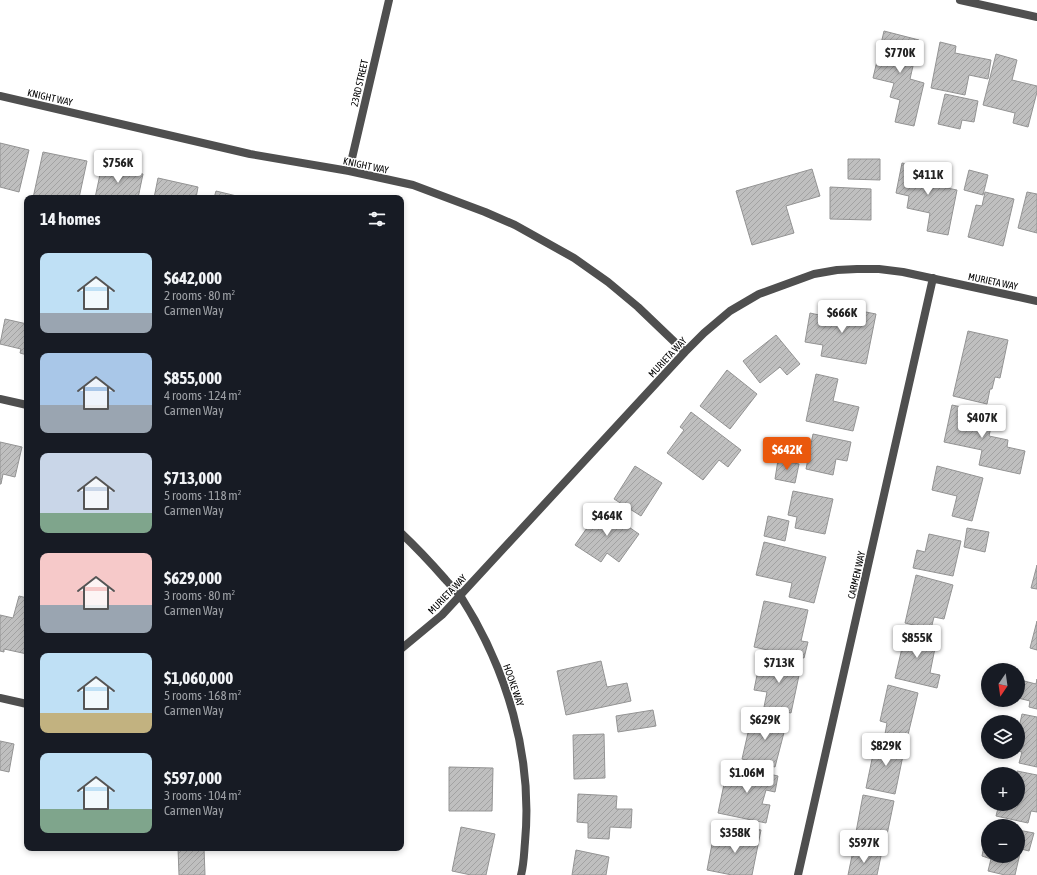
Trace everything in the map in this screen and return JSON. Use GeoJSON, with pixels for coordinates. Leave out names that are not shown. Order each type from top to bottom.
{"type":"FeatureCollection","features":[{"type":"Feature","properties":{"kind":"street","name":"23RD STREET"},"geometry":{"type":"LineString","coordinates":[[349,171],[389,0]]}},
{"type":"Feature","properties":{"kind":"street"},"geometry":{"type":"LineString","coordinates":[[960,0],[1037,17]]}},
{"type":"Feature","properties":{"kind":"street","name":"KNIGHT WAY"},"geometry":{"type":"LineString","coordinates":[[0,96],[250,154],[349,171],[413,185],[485,212],[527,231],[574,258],[608,282],[638,307],[685,352]]}},
{"type":"Feature","properties":{"kind":"street","name":"MURIETA WAY"},"geometry":{"type":"LineString","coordinates":[[404,647],[442,615],[704,333],[730,311],[759,294],[814,274],[857,268],[903,272],[1037,301]]}},
{"type":"Feature","properties":{"kind":"street","name":"CARMEN WAY"},"geometry":{"type":"LineString","coordinates":[[798,875],[933,278]]}},
{"type":"Feature","properties":{"kind":"street"},"geometry":{"type":"LineString","coordinates":[[0,398],[24,404]]}},
{"type":"Feature","properties":{"kind":"street","name":"HOOKE WAY"},"geometry":{"type":"LineString","coordinates":[[404,536],[421,551],[460,596],[492,654],[508,696],[520,740],[525,779],[526,825],[521,875]]}},
{"type":"Feature","properties":{"kind":"street"},"geometry":{"type":"LineString","coordinates":[[0,698],[24,703]]}},
{"type":"Feature","properties":{"kind":"building"},"geometry":{"type":"Polygon","coordinates":[[[884,31],[919,40],[910,79],[924,83],[914,126],[895,122],[900,100],[890,97],[894,83],[873,78],[884,31]]]}},
{"type":"Feature","properties":{"kind":"building"},"geometry":{"type":"Polygon","coordinates":[[[940,42],[956,46],[955,53],[991,60],[988,79],[969,75],[965,95],[931,88],[940,42]]]}},
{"type":"Feature","properties":{"kind":"building"},"geometry":{"type":"Polygon","coordinates":[[[996,54],[1017,60],[1012,80],[1037,86],[1037,92],[1028,127],[1013,123],[1015,113],[983,105],[996,54]]]}},
{"type":"Feature","properties":{"kind":"building"},"geometry":{"type":"Polygon","coordinates":[[[945,94],[978,101],[974,122],[962,120],[960,129],[938,124],[945,94]]]}},
{"type":"Feature","properties":{"kind":"building"},"geometry":{"type":"Polygon","coordinates":[[[0,143],[29,150],[19,192],[0,187],[0,143]]]}},
{"type":"Feature","properties":{"kind":"building"},"geometry":{"type":"Polygon","coordinates":[[[43,152],[87,161],[80,195],[34,195],[43,152]]]}},
{"type":"Feature","properties":{"kind":"building"},"geometry":{"type":"Polygon","coordinates":[[[848,159],[880,159],[880,180],[848,179],[848,159]]]}},
{"type":"Feature","properties":{"kind":"building"},"geometry":{"type":"Polygon","coordinates":[[[902,163],[940,171],[937,186],[957,190],[948,235],[927,231],[930,213],[907,208],[909,196],[896,193],[902,163]]]}},
{"type":"Feature","properties":{"kind":"building"},"geometry":{"type":"Polygon","coordinates":[[[102,165],[143,174],[139,195],[96,195],[102,165]]]}},
{"type":"Feature","properties":{"kind":"building"},"geometry":{"type":"Polygon","coordinates":[[[812,169],[820,196],[786,206],[794,233],[752,245],[736,191],[812,169]]]}},
{"type":"Feature","properties":{"kind":"building"},"geometry":{"type":"Polygon","coordinates":[[[969,170],[988,175],[983,195],[964,190],[969,170]]]}},
{"type":"Feature","properties":{"kind":"building"},"geometry":{"type":"Polygon","coordinates":[[[158,178],[198,187],[197,195],[155,195],[158,178]]]}},
{"type":"Feature","properties":{"kind":"building"},"geometry":{"type":"Polygon","coordinates":[[[830,187],[871,189],[871,220],[830,219],[830,187]]]}},
{"type":"Feature","properties":{"kind":"building"},"geometry":{"type":"Polygon","coordinates":[[[216,191],[233,195],[215,195],[216,191]]]}},
{"type":"Feature","properties":{"kind":"building"},"geometry":{"type":"Polygon","coordinates":[[[985,192],[1014,199],[1003,246],[968,237],[976,205],[982,206],[985,192]]]}},
{"type":"Feature","properties":{"kind":"building"},"geometry":{"type":"Polygon","coordinates":[[[1027,192],[1037,194],[1037,233],[1018,228],[1027,192]]]}},
{"type":"Feature","properties":{"kind":"building"},"geometry":{"type":"Polygon","coordinates":[[[830,305],[876,314],[866,364],[821,356],[823,345],[805,342],[810,313],[828,317],[830,305]]]}},
{"type":"Feature","properties":{"kind":"building"},"geometry":{"type":"Polygon","coordinates":[[[5,319],[24,323],[24,354],[20,353],[21,349],[0,344],[5,319]]]}},
{"type":"Feature","properties":{"kind":"building"},"geometry":{"type":"Polygon","coordinates":[[[968,331],[1008,340],[1000,378],[995,377],[992,389],[990,389],[987,404],[953,396],[968,331]]]}},
{"type":"Feature","properties":{"kind":"building"},"geometry":{"type":"Polygon","coordinates":[[[776,335],[800,364],[787,375],[780,367],[760,383],[743,361],[776,335]]]}},
{"type":"Feature","properties":{"kind":"building"},"geometry":{"type":"Polygon","coordinates":[[[727,370],[757,394],[730,429],[700,406],[727,370]]]}},
{"type":"Feature","properties":{"kind":"building"},"geometry":{"type":"Polygon","coordinates":[[[816,374],[838,379],[833,401],[859,407],[853,431],[806,421],[816,374]]]}},
{"type":"Feature","properties":{"kind":"building"},"geometry":{"type":"Polygon","coordinates":[[[952,405],[994,414],[989,436],[1008,440],[1007,447],[1025,451],[1020,474],[979,465],[982,450],[944,442],[952,405]]]}},
{"type":"Feature","properties":{"kind":"building"},"geometry":{"type":"Polygon","coordinates":[[[691,412],[741,450],[728,467],[719,460],[703,480],[667,453],[684,430],[680,427],[691,412]]]}},
{"type":"Feature","properties":{"kind":"building"},"geometry":{"type":"Polygon","coordinates":[[[813,434],[851,442],[847,461],[836,459],[833,475],[806,469],[813,434]]]}},
{"type":"Feature","properties":{"kind":"building"},"geometry":{"type":"Polygon","coordinates":[[[0,442],[22,447],[15,477],[3,474],[1,484],[0,484],[0,442]]]}},
{"type":"Feature","properties":{"kind":"building"},"geometry":{"type":"Polygon","coordinates":[[[778,460],[799,464],[795,483],[775,479],[778,460]]]}},
{"type":"Feature","properties":{"kind":"building"},"geometry":{"type":"Polygon","coordinates":[[[635,466],[662,483],[641,516],[614,499],[635,466]]]}},
{"type":"Feature","properties":{"kind":"building"},"geometry":{"type":"Polygon","coordinates":[[[937,466],[983,478],[972,521],[952,516],[957,496],[932,490],[937,466]]]}},
{"type":"Feature","properties":{"kind":"building"},"geometry":{"type":"Polygon","coordinates":[[[793,491],[833,499],[825,534],[795,528],[797,517],[788,515],[793,491]]]}},
{"type":"Feature","properties":{"kind":"building"},"geometry":{"type":"Polygon","coordinates":[[[601,508],[639,534],[619,562],[607,553],[601,562],[575,545],[601,508]]]}},
{"type":"Feature","properties":{"kind":"building"},"geometry":{"type":"Polygon","coordinates":[[[768,516],[789,521],[785,541],[764,536],[768,516]]]}},
{"type":"Feature","properties":{"kind":"building"},"geometry":{"type":"Polygon","coordinates":[[[967,528],[989,532],[985,552],[964,547],[967,528]]]}},
{"type":"Feature","properties":{"kind":"building"},"geometry":{"type":"Polygon","coordinates":[[[929,534],[961,541],[953,576],[913,568],[917,550],[925,552],[929,534]]]}},
{"type":"Feature","properties":{"kind":"building"},"geometry":{"type":"Polygon","coordinates":[[[764,542],[826,557],[814,603],[789,597],[792,583],[756,575],[764,542]]]}},
{"type":"Feature","properties":{"kind":"building"},"geometry":{"type":"Polygon","coordinates":[[[1037,565],[1037,589],[1031,588],[1037,565]]]}},
{"type":"Feature","properties":{"kind":"building"},"geometry":{"type":"Polygon","coordinates":[[[916,575],[953,585],[944,619],[934,617],[931,629],[905,623],[916,575]]]}},
{"type":"Feature","properties":{"kind":"building"},"geometry":{"type":"Polygon","coordinates":[[[19,596],[24,597],[24,653],[4,649],[4,652],[0,651],[0,615],[13,618],[19,596]]]}},
{"type":"Feature","properties":{"kind":"building"},"geometry":{"type":"Polygon","coordinates":[[[764,601],[808,610],[801,641],[808,642],[804,658],[754,647],[764,601]]]}},
{"type":"Feature","properties":{"kind":"building"},"geometry":{"type":"Polygon","coordinates":[[[1037,621],[1037,650],[1030,648],[1037,621]]]}},
{"type":"Feature","properties":{"kind":"building"},"geometry":{"type":"Polygon","coordinates":[[[900,630],[937,638],[930,673],[940,675],[937,688],[895,678],[902,648],[896,647],[900,630]]]}},
{"type":"Feature","properties":{"kind":"building"},"geometry":{"type":"Polygon","coordinates":[[[767,658],[801,666],[791,713],[764,707],[767,692],[754,690],[758,670],[764,671],[767,658]]]}},
{"type":"Feature","properties":{"kind":"building"},"geometry":{"type":"Polygon","coordinates":[[[601,661],[607,687],[627,683],[631,701],[566,715],[557,671],[601,661]]]}},
{"type":"Feature","properties":{"kind":"building"},"geometry":{"type":"Polygon","coordinates":[[[1037,679],[1037,709],[1029,707],[1030,701],[1025,700],[1025,681],[1036,684],[1037,679]]]}},
{"type":"Feature","properties":{"kind":"building"},"geometry":{"type":"Polygon","coordinates":[[[888,685],[918,693],[907,739],[885,734],[887,723],[880,721],[888,685]]]}},
{"type":"Feature","properties":{"kind":"building"},"geometry":{"type":"Polygon","coordinates":[[[653,710],[656,726],[618,732],[616,716],[653,710]]]}},
{"type":"Feature","properties":{"kind":"building"},"geometry":{"type":"Polygon","coordinates":[[[1022,714],[1037,717],[1037,767],[1019,763],[1020,759],[1025,759],[1025,715],[1022,714]]]}},
{"type":"Feature","properties":{"kind":"building"},"geometry":{"type":"Polygon","coordinates":[[[761,715],[787,721],[775,767],[742,759],[750,724],[759,726],[761,715]]]}},
{"type":"Feature","properties":{"kind":"building"},"geometry":{"type":"Polygon","coordinates":[[[604,734],[605,778],[574,779],[573,735],[604,734]]]}},
{"type":"Feature","properties":{"kind":"building"},"geometry":{"type":"Polygon","coordinates":[[[876,740],[905,746],[895,794],[866,788],[876,740]]]}},
{"type":"Feature","properties":{"kind":"building"},"geometry":{"type":"Polygon","coordinates":[[[0,741],[14,744],[9,772],[0,770],[0,741]]]}},
{"type":"Feature","properties":{"kind":"building"},"geometry":{"type":"Polygon","coordinates":[[[728,765],[778,776],[775,792],[766,790],[762,804],[770,805],[766,823],[718,813],[728,765]]]}},
{"type":"Feature","properties":{"kind":"building"},"geometry":{"type":"Polygon","coordinates":[[[449,767],[493,768],[492,811],[449,811],[449,767]]]}},
{"type":"Feature","properties":{"kind":"building"},"geometry":{"type":"Polygon","coordinates":[[[1025,773],[1037,775],[1037,812],[1031,811],[1028,823],[1025,822],[1025,819],[1010,819],[996,816],[997,811],[1025,811],[1025,773]]]}},
{"type":"Feature","properties":{"kind":"building"},"geometry":{"type":"Polygon","coordinates":[[[578,794],[617,796],[616,809],[632,809],[631,828],[610,827],[609,839],[588,838],[588,823],[577,822],[578,794]]]}},
{"type":"Feature","properties":{"kind":"building"},"geometry":{"type":"Polygon","coordinates":[[[863,795],[894,801],[884,849],[861,844],[863,833],[856,832],[863,795]]]}},
{"type":"Feature","properties":{"kind":"building"},"geometry":{"type":"Polygon","coordinates":[[[741,826],[761,830],[752,875],[732,875],[707,870],[713,839],[737,844],[741,826]]]}},
{"type":"Feature","properties":{"kind":"building"},"geometry":{"type":"Polygon","coordinates":[[[461,827],[495,834],[486,875],[471,875],[452,871],[461,827]]]}},
{"type":"Feature","properties":{"kind":"building"},"geometry":{"type":"Polygon","coordinates":[[[1025,831],[1034,833],[1029,851],[1025,850],[1025,831]]]}},
{"type":"Feature","properties":{"kind":"building"},"geometry":{"type":"Polygon","coordinates":[[[576,850],[609,857],[606,875],[572,875],[576,850]]]}},
{"type":"Feature","properties":{"kind":"building"},"geometry":{"type":"Polygon","coordinates":[[[178,851],[204,851],[205,875],[179,875],[178,851]]]}},
{"type":"Feature","properties":{"kind":"building"},"geometry":{"type":"Polygon","coordinates":[[[853,851],[881,856],[877,875],[848,875],[853,851]]]}},
{"type":"Feature","properties":{"kind":"building"},"geometry":{"type":"Polygon","coordinates":[[[990,863],[1018,863],[1015,875],[1005,875],[988,871],[990,863]]]}}]}
